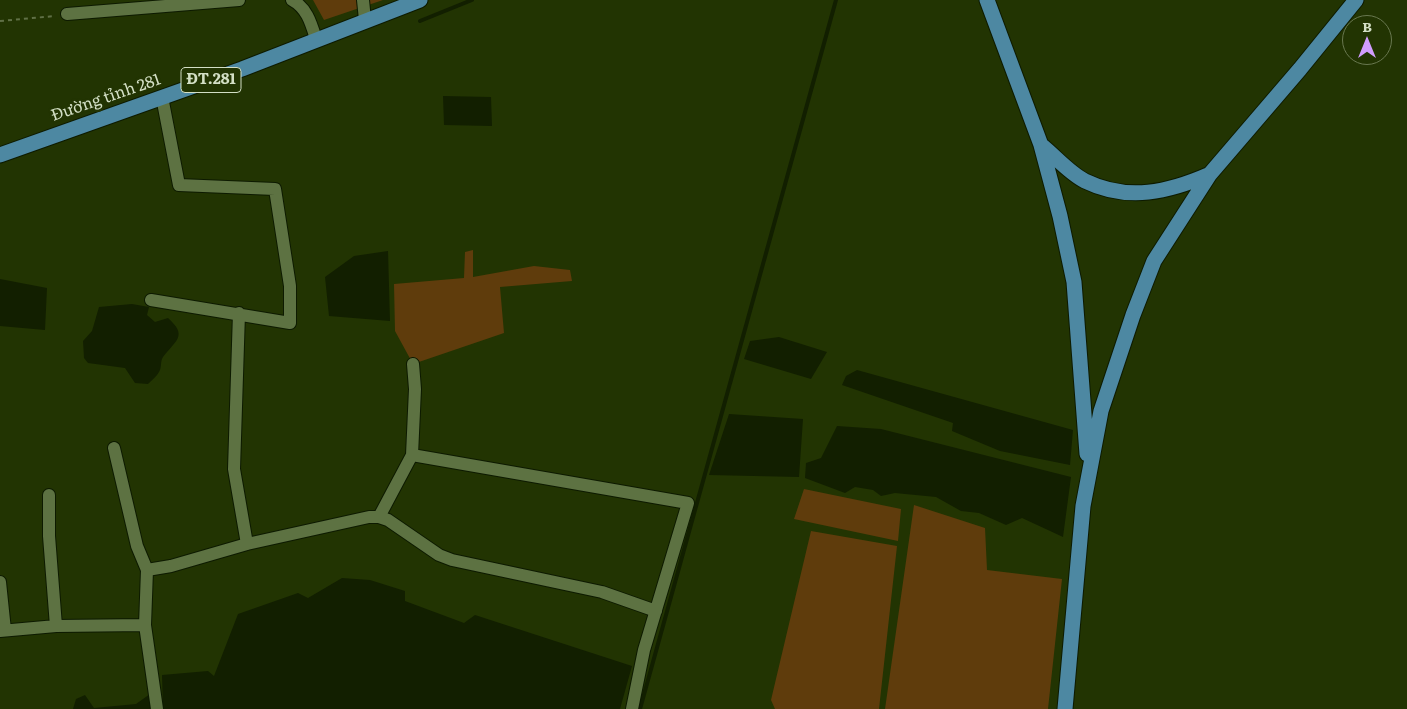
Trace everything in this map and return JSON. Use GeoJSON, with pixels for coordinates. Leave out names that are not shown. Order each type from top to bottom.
{"type":"FeatureCollection","features":[{"type":"Feature","properties":{"kind":"main road","name":"Đường tỉnh 281"},"geometry":{"type":"LineString","coordinates":[[0,155],[242,69],[420,0]]}},
{"type":"Feature","properties":{"kind":"main road"},"geometry":{"type":"LineString","coordinates":[[987,0],[1041,145],[1060,216],[1074,282],[1088,473]]}},
{"type":"Feature","properties":{"kind":"main road"},"geometry":{"type":"LineString","coordinates":[[1065,709],[1083,506],[1088,473],[1107,390],[1154,261],[1210,174],[1356,0]]}},
{"type":"Feature","properties":{"kind":"main road"},"geometry":{"type":"LineString","coordinates":[[1041,145],[1084,180],[1109,190],[1135,194],[1158,192],[1180,187],[1210,174]]}},
{"type":"Feature","properties":{"kind":"street"},"geometry":{"type":"LineString","coordinates":[[66,14],[239,0]]}},
{"type":"Feature","properties":{"kind":"street"},"geometry":{"type":"LineString","coordinates":[[364,0],[365,20]]}},
{"type":"Feature","properties":{"kind":"street"},"geometry":{"type":"LineString","coordinates":[[298,2],[309,19],[316,39]]}},
{"type":"Feature","properties":{"kind":"street"},"geometry":{"type":"LineString","coordinates":[[151,300],[239,313],[290,323],[290,286],[275,189],[179,185],[162,97]]}},
{"type":"Feature","properties":{"kind":"street"},"geometry":{"type":"LineString","coordinates":[[239,313],[234,469],[246,544]]}},
{"type":"Feature","properties":{"kind":"street"},"geometry":{"type":"LineString","coordinates":[[379,517],[412,455],[415,389],[413,364]]}},
{"type":"Feature","properties":{"kind":"street"},"geometry":{"type":"LineString","coordinates":[[114,448],[137,546],[147,570],[146,625],[157,709]]}},
{"type":"Feature","properties":{"kind":"street"},"geometry":{"type":"LineString","coordinates":[[412,455],[688,504],[644,650],[632,709]]}},
{"type":"Feature","properties":{"kind":"street"},"geometry":{"type":"LineString","coordinates":[[49,495],[49,536],[56,626]]}},
{"type":"Feature","properties":{"kind":"street"},"geometry":{"type":"LineString","coordinates":[[147,570],[171,566],[246,544],[379,517],[388,520],[439,555],[452,560],[602,592],[656,611]]}},
{"type":"Feature","properties":{"kind":"street"},"geometry":{"type":"LineString","coordinates":[[0,582],[3,630],[56,626],[146,625]]}},
{"type":"Feature","properties":{"kind":"path"},"geometry":{"type":"LineString","coordinates":[[0,21],[66,14]]}},
{"type":"Feature","properties":{"kind":"shaded area"},"geometry":{"type":"Polygon","coordinates":[[[313,0],[383,0],[324,20],[313,0]]]}},
{"type":"Feature","properties":{"kind":"shaded area"},"geometry":{"type":"Polygon","coordinates":[[[443,96],[491,97],[492,126],[444,125],[443,96]]]}},
{"type":"Feature","properties":{"kind":"shaded area"},"geometry":{"type":"Polygon","coordinates":[[[473,250],[473,277],[534,266],[570,270],[572,281],[500,287],[504,333],[413,364],[395,331],[394,284],[464,278],[465,252],[473,250]]]}},
{"type":"Feature","properties":{"kind":"shaded area"},"geometry":{"type":"Polygon","coordinates":[[[388,251],[390,321],[329,316],[325,277],[354,256],[388,251]]]}},
{"type":"Feature","properties":{"kind":"shaded area"},"geometry":{"type":"Polygon","coordinates":[[[0,279],[47,288],[45,330],[0,326],[0,279]]]}},
{"type":"Feature","properties":{"kind":"shaded area"},"geometry":{"type":"Polygon","coordinates":[[[132,304],[149,307],[147,315],[155,322],[168,318],[174,324],[179,334],[176,342],[162,359],[158,374],[148,384],[135,383],[125,368],[88,363],[84,358],[83,341],[92,331],[99,307],[132,304]]]}},
{"type":"Feature","properties":{"kind":"shaded area"},"geometry":{"type":"Polygon","coordinates":[[[779,337],[827,352],[811,379],[744,359],[750,341],[779,337]]]}},
{"type":"Feature","properties":{"kind":"shaded area"},"geometry":{"type":"Polygon","coordinates":[[[857,370],[1073,430],[1070,465],[1000,451],[952,431],[953,423],[842,385],[846,376],[857,370]]]}},
{"type":"Feature","properties":{"kind":"shaded area"},"geometry":{"type":"Polygon","coordinates":[[[729,414],[803,419],[799,477],[709,475],[729,414]]]}},
{"type":"Feature","properties":{"kind":"shaded area"},"geometry":{"type":"Polygon","coordinates":[[[837,426],[881,429],[1071,477],[1063,537],[1022,518],[1006,525],[979,513],[961,511],[936,497],[895,493],[881,496],[873,490],[855,487],[845,493],[805,478],[806,463],[821,458],[837,426]]]}},
{"type":"Feature","properties":{"kind":"shaded area"},"geometry":{"type":"Polygon","coordinates":[[[804,489],[901,509],[898,541],[794,519],[804,489]]]}},
{"type":"Feature","properties":{"kind":"shaded area"},"geometry":{"type":"Polygon","coordinates":[[[914,505],[985,528],[987,570],[1062,579],[1048,709],[885,709],[914,505]]]}},
{"type":"Feature","properties":{"kind":"shaded area"},"geometry":{"type":"Polygon","coordinates":[[[811,531],[897,546],[879,709],[775,709],[771,700],[811,531]]]}},
{"type":"Feature","properties":{"kind":"shaded area"},"geometry":{"type":"Polygon","coordinates":[[[342,578],[370,580],[405,591],[405,601],[464,623],[475,615],[632,666],[620,709],[163,709],[162,675],[208,671],[214,676],[238,614],[298,593],[308,598],[342,578]]]}},
{"type":"Feature","properties":{"kind":"shaded area"},"geometry":{"type":"Polygon","coordinates":[[[150,694],[151,709],[73,709],[76,699],[85,695],[94,708],[136,704],[150,694]]]}},
{"type":"Feature","properties":{"kind":"waterway"},"geometry":{"type":"LineString","coordinates":[[420,21],[472,0]]}},
{"type":"Feature","properties":{"kind":"waterway"},"geometry":{"type":"LineString","coordinates":[[640,709],[836,0]]}}]}
